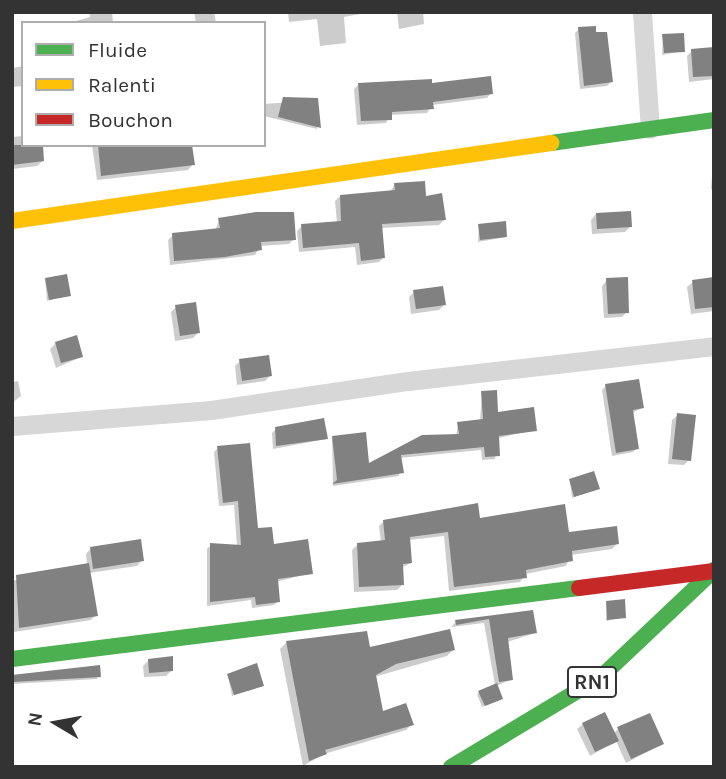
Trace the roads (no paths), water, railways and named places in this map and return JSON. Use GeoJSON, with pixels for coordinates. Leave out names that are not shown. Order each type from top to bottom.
{"type":"FeatureCollection","features":[{"type":"Feature","properties":{"kind":"main road"},"geometry":{"type":"LineString","coordinates":[[12,221],[714,120]]}},
{"type":"Feature","properties":{"kind":"main road"},"geometry":{"type":"LineString","coordinates":[[12,659],[714,570]]}},
{"type":"Feature","properties":{"kind":"main road","name":"RN1"},"geometry":{"type":"LineString","coordinates":[[451,767],[601,677],[665,621],[714,570]]}},
{"type":"Feature","properties":{"kind":"street"},"geometry":{"type":"LineString","coordinates":[[642,12],[650,129]]}},
{"type":"Feature","properties":{"kind":"street"},"geometry":{"type":"LineString","coordinates":[[12,426],[211,410],[408,381],[714,346]]}}]}
